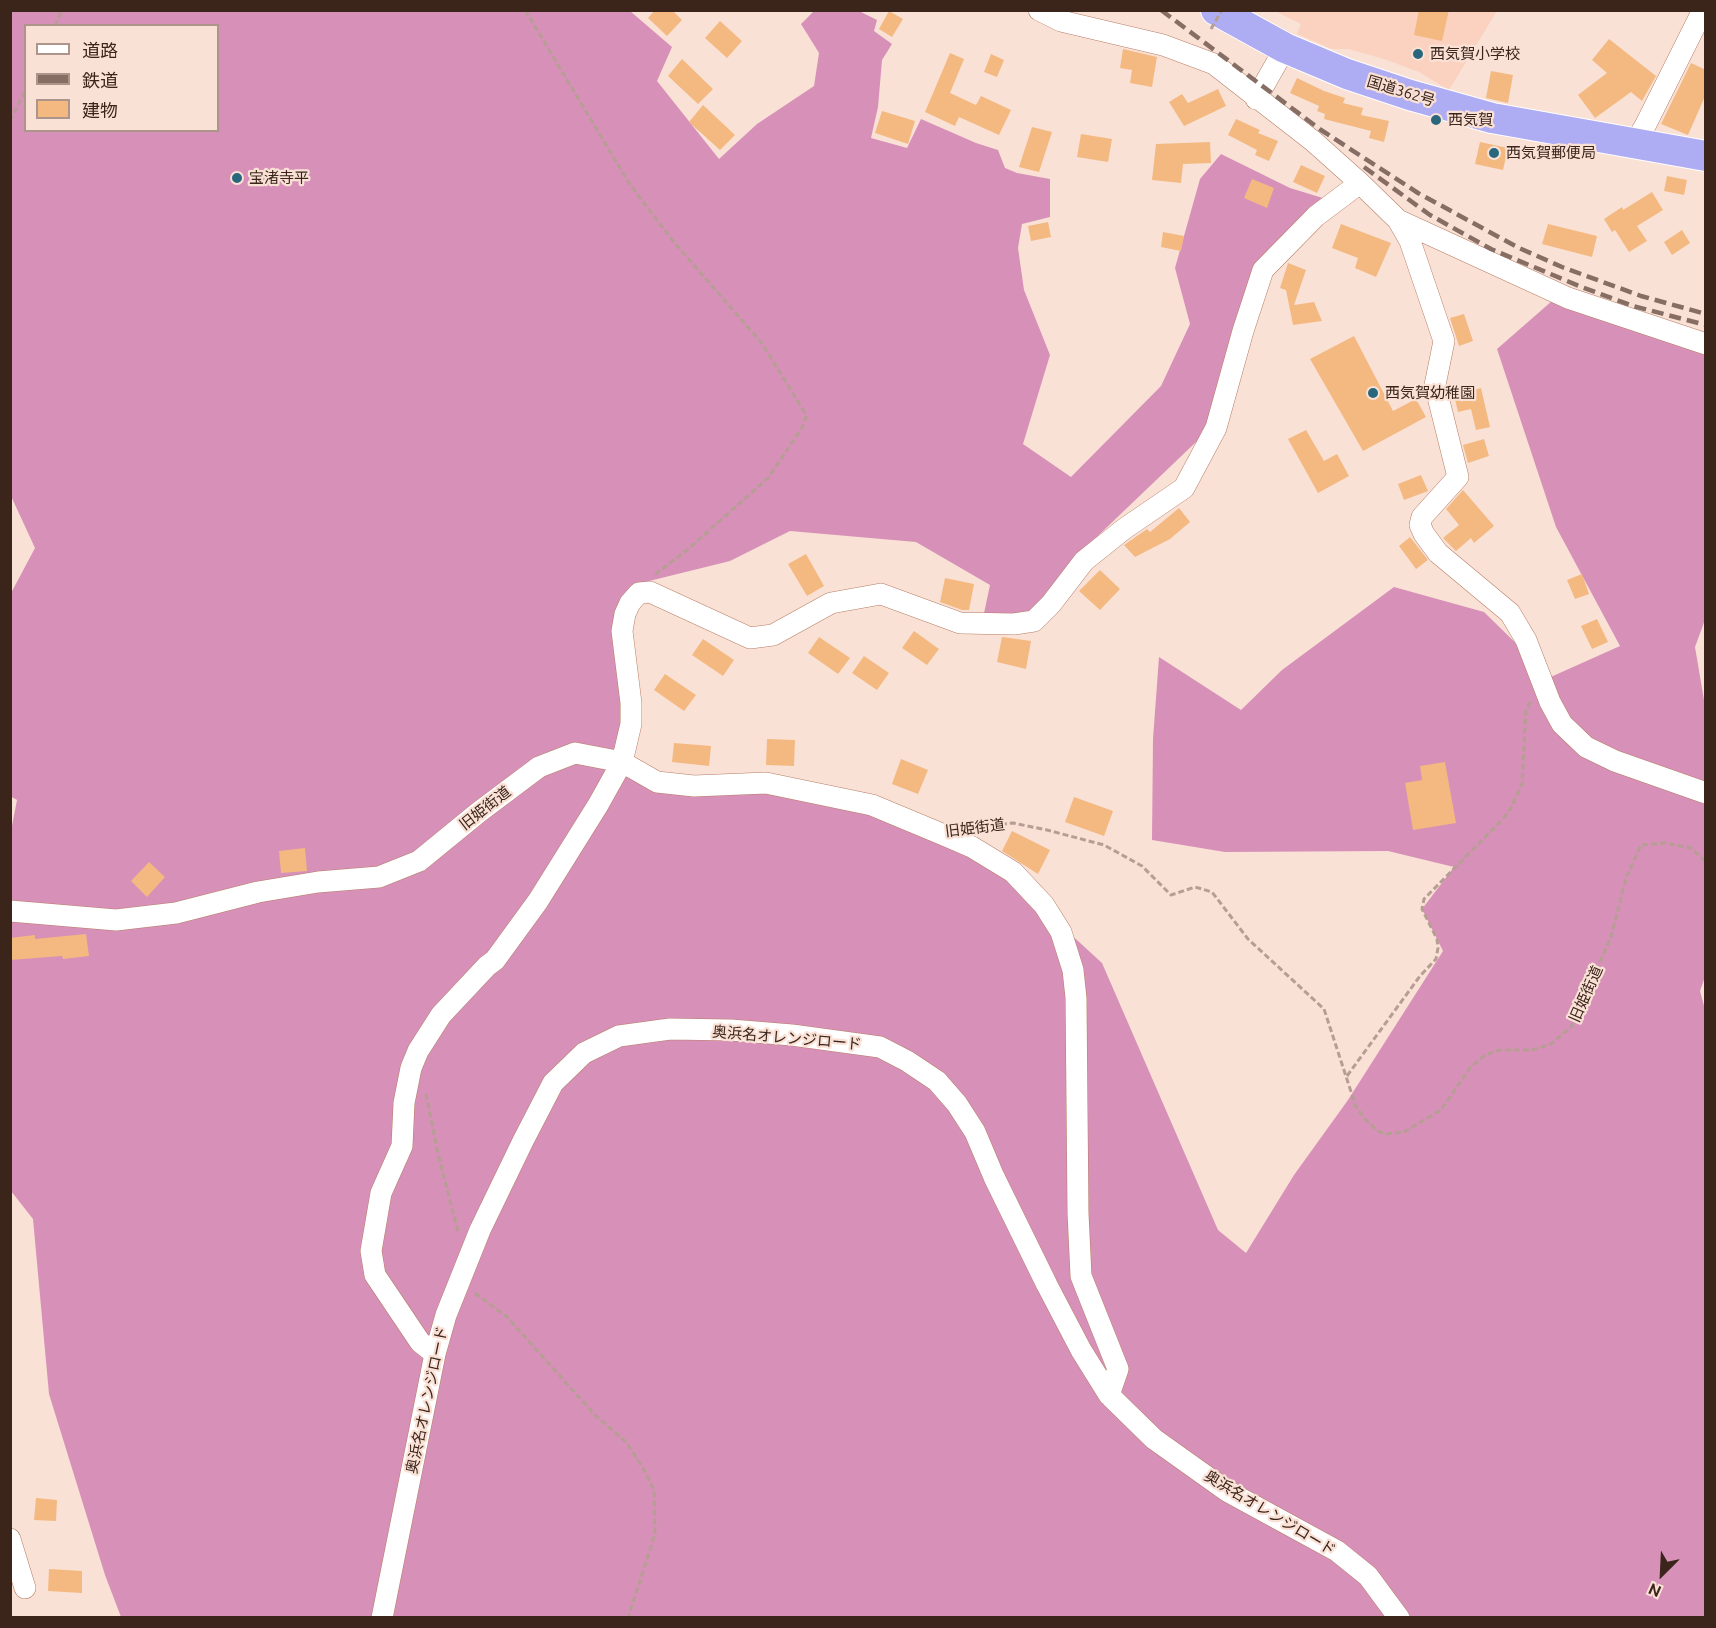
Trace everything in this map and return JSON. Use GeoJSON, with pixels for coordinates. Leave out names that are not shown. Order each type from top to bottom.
{"type":"FeatureCollection","features":[{"type":"Feature","properties":{"kind":"highway","name":"国道362号"},"geometry":{"type":"LineString","coordinates":[[1213,20],[1368,81],[1482,115],[1706,156]]}},
{"type":"Feature","properties":{"kind":"street"},"geometry":{"type":"LineString","coordinates":[[1039,10],[1061,21],[1163,45],[1214,64],[1312,141],[1398,220],[1410,241],[1444,341],[1435,385],[1458,477],[1422,517],[1420,525],[1424,534],[1438,553],[1510,612],[1526,640],[1550,702],[1562,724],[1586,747],[1615,761],[1706,794]]}},
{"type":"Feature","properties":{"kind":"street"},"geometry":{"type":"LineString","coordinates":[[1635,143],[1703,10]]}},
{"type":"Feature","properties":{"kind":"street"},"geometry":{"type":"LineString","coordinates":[[1256,99],[1285,48]]}},
{"type":"Feature","properties":{"kind":"street"},"geometry":{"type":"LineString","coordinates":[[435,1354],[420,1342],[375,1275],[371,1251],[381,1193],[402,1146],[404,1103],[411,1068],[418,1051],[441,1015],[495,960],[538,901],[598,806],[622,762],[631,724],[631,703],[622,631],[625,614],[639,593],[650,592],[750,638],[773,635],[831,603],[881,594],[960,623],[1014,624],[1034,621],[1051,604],[1084,561],[1124,529],[1184,488],[1216,428],[1263,270],[1316,216],[1360,183]]}},
{"type":"Feature","properties":{"kind":"street"},"geometry":{"type":"LineString","coordinates":[[1398,220],[1568,298],[1706,344]]}},
{"type":"Feature","properties":{"kind":"street","name":"旧姫街道"},"geometry":{"type":"LineString","coordinates":[[10,911],[116,920],[176,913],[258,892],[318,882],[379,877],[419,861],[478,812],[539,767],[575,753],[622,762],[657,782],[693,786],[766,783],[872,805],[944,835]]}},
{"type":"Feature","properties":{"kind":"street"},"geometry":{"type":"LineString","coordinates":[[944,835],[972,847],[1013,872],[1044,905],[1061,932],[1073,970],[1076,998],[1078,1213],[1081,1276],[1118,1369],[1109,1395]]}},
{"type":"Feature","properties":{"kind":"street","name":"奥浜名オレンジロード"},"geometry":{"type":"LineString","coordinates":[[382,1617],[435,1354],[446,1315],[480,1230],[553,1083],[584,1053],[619,1036],[670,1029],[782,1034],[880,1047],[907,1061],[937,1081],[957,1104],[975,1132],[994,1177],[1047,1285],[1081,1350],[1109,1395],[1154,1439],[1227,1491],[1337,1551],[1368,1576],[1399,1617]]}},
{"type":"Feature","properties":{"kind":"street"},"geometry":{"type":"LineString","coordinates":[[10,1539],[24,1588]]}},
{"type":"Feature","properties":{"kind":"path"},"geometry":{"type":"LineString","coordinates":[[56,24],[62,10]]}},
{"type":"Feature","properties":{"kind":"path"},"geometry":{"type":"LineString","coordinates":[[525,10],[629,183],[672,240],[761,342],[805,412],[806,418],[802,428],[768,478],[687,550],[657,572],[639,593]]}},
{"type":"Feature","properties":{"kind":"path"},"geometry":{"type":"LineString","coordinates":[[1213,20],[1222,10]]}},
{"type":"Feature","properties":{"kind":"path"},"geometry":{"type":"LineString","coordinates":[[10,121],[24,93]]}},
{"type":"Feature","properties":{"kind":"path"},"geometry":{"type":"LineString","coordinates":[[1347,1076],[1420,976],[1436,959],[1437,939],[1422,909],[1424,899],[1511,808],[1522,784],[1526,710],[1541,678]]}},
{"type":"Feature","properties":{"kind":"path","name":"旧姫街道"},"geometry":{"type":"LineString","coordinates":[[944,835],[971,828],[1013,823],[1047,830],[1104,845],[1142,866],[1171,895],[1195,888],[1212,892],[1248,939],[1324,1009],[1356,1107],[1378,1131],[1386,1134],[1404,1132],[1441,1110],[1470,1068],[1485,1055],[1499,1050],[1532,1050],[1551,1044],[1571,1027],[1611,937],[1626,879],[1641,845],[1665,843],[1691,848],[1706,862]]}},
{"type":"Feature","properties":{"kind":"path"},"geometry":{"type":"LineString","coordinates":[[411,1068],[426,1092],[458,1238]]}},
{"type":"Feature","properties":{"kind":"path"},"geometry":{"type":"LineString","coordinates":[[460,1282],[507,1317],[595,1415],[627,1443],[647,1476],[654,1490],[655,1534],[628,1617]]}},
{"type":"Feature","properties":{"kind":"shaded area"},"geometry":{"type":"Polygon","coordinates":[[[11,11],[630,11],[672,47],[657,81],[719,159],[757,124],[814,86],[819,53],[801,24],[814,11],[859,11],[877,20],[874,31],[892,44],[882,60],[878,107],[871,138],[907,148],[921,119],[998,150],[1005,168],[1017,173],[1050,179],[1050,217],[1022,224],[1018,248],[1024,290],[1050,355],[1023,444],[1071,477],[1161,386],[1190,324],[1175,268],[1200,179],[1221,154],[1290,188],[1326,199],[1261,269],[1218,421],[1082,551],[1034,621],[983,618],[990,585],[916,542],[790,531],[730,561],[633,585],[622,762],[645,775],[848,800],[965,851],[1031,898],[1102,963],[1218,1230],[1246,1253],[1294,1175],[1348,1100],[1443,951],[1422,909],[1454,867],[1388,851],[1225,852],[1152,840],[1153,739],[1159,657],[1241,710],[1282,670],[1394,587],[1484,612],[1535,662],[1544,680],[1620,646],[1556,527],[1497,349],[1560,294],[1705,348],[1706,617],[1695,647],[1706,712],[1706,974],[1700,991],[1706,1013],[1705,1617],[121,1617],[105,1575],[49,1394],[33,1219],[11,1191],[10,836],[17,800],[10,796],[10,595],[35,548],[11,496],[11,11]]]}},
{"type":"Feature","properties":{"kind":"shaded area","name":"西気賀小学校"},"geometry":{"type":"Polygon","coordinates":[[[1275,11],[1497,11],[1449,90],[1419,72],[1384,59],[1348,49],[1332,49],[1297,34],[1301,24],[1275,11]]]}},
{"type":"Feature","properties":{"kind":"building"},"geometry":{"type":"Polygon","coordinates":[[[655,10],[672,10],[682,20],[667,36],[648,18],[655,10]]]}},
{"type":"Feature","properties":{"kind":"building"},"geometry":{"type":"Polygon","coordinates":[[[1419,10],[1449,10],[1442,41],[1414,35],[1419,10]]]}},
{"type":"Feature","properties":{"kind":"building"},"geometry":{"type":"Polygon","coordinates":[[[889,11],[903,19],[892,37],[879,29],[889,11]]]}},
{"type":"Feature","properties":{"kind":"building"},"geometry":{"type":"Polygon","coordinates":[[[720,21],[742,41],[727,58],[705,38],[720,21]]]}},
{"type":"Feature","properties":{"kind":"building"},"geometry":{"type":"Polygon","coordinates":[[[1609,39],[1656,76],[1642,101],[1631,92],[1595,118],[1578,95],[1607,73],[1592,60],[1609,39]]]}},
{"type":"Feature","properties":{"kind":"building"},"geometry":{"type":"Polygon","coordinates":[[[1123,49],[1157,57],[1152,87],[1130,83],[1132,70],[1120,68],[1123,49]]]}},
{"type":"Feature","properties":{"kind":"building"},"geometry":{"type":"Polygon","coordinates":[[[950,53],[964,59],[950,93],[976,105],[981,96],[1011,110],[999,135],[959,117],[955,126],[925,112],[950,53]]]}},
{"type":"Feature","properties":{"kind":"building"},"geometry":{"type":"Polygon","coordinates":[[[991,54],[1004,60],[997,77],[984,72],[991,54]]]}},
{"type":"Feature","properties":{"kind":"building"},"geometry":{"type":"Polygon","coordinates":[[[682,59],[713,89],[698,104],[668,76],[682,59]]]}},
{"type":"Feature","properties":{"kind":"building"},"geometry":{"type":"Polygon","coordinates":[[[1691,63],[1706,70],[1706,94],[1688,135],[1661,124],[1691,63]]]}},
{"type":"Feature","properties":{"kind":"building"},"geometry":{"type":"Polygon","coordinates":[[[1491,71],[1513,75],[1508,103],[1486,98],[1491,71]]]}},
{"type":"Feature","properties":{"kind":"building"},"geometry":{"type":"Polygon","coordinates":[[[1297,78],[1345,98],[1343,103],[1363,108],[1361,115],[1389,121],[1384,142],[1369,138],[1371,131],[1324,119],[1325,114],[1317,111],[1319,106],[1290,93],[1297,78]]]}},
{"type":"Feature","properties":{"kind":"building"},"geometry":{"type":"Polygon","coordinates":[[[1218,89],[1226,106],[1184,126],[1169,102],[1182,94],[1188,103],[1218,89]]]}},
{"type":"Feature","properties":{"kind":"building"},"geometry":{"type":"Polygon","coordinates":[[[703,105],[735,135],[720,150],[689,122],[703,105]]]}},
{"type":"Feature","properties":{"kind":"building"},"geometry":{"type":"Polygon","coordinates":[[[882,111],[915,121],[908,144],[875,133],[882,111]]]}},
{"type":"Feature","properties":{"kind":"building"},"geometry":{"type":"Polygon","coordinates":[[[1236,119],[1260,130],[1258,133],[1278,141],[1269,161],[1255,155],[1257,150],[1228,135],[1236,119]]]}},
{"type":"Feature","properties":{"kind":"building"},"geometry":{"type":"Polygon","coordinates":[[[1032,127],[1052,132],[1039,172],[1019,167],[1032,127]]]}},
{"type":"Feature","properties":{"kind":"building"},"geometry":{"type":"Polygon","coordinates":[[[1081,134],[1112,139],[1108,162],[1077,157],[1081,134]]]}},
{"type":"Feature","properties":{"kind":"building"},"geometry":{"type":"Polygon","coordinates":[[[1210,142],[1211,163],[1183,164],[1181,183],[1152,180],[1156,144],[1210,142]]]}},
{"type":"Feature","properties":{"kind":"building"},"geometry":{"type":"Polygon","coordinates":[[[1480,142],[1508,148],[1503,170],[1475,164],[1480,142]]]}},
{"type":"Feature","properties":{"kind":"building"},"geometry":{"type":"Polygon","coordinates":[[[1301,165],[1325,176],[1317,193],[1293,182],[1301,165]]]}},
{"type":"Feature","properties":{"kind":"building"},"geometry":{"type":"Polygon","coordinates":[[[1667,176],[1687,180],[1684,195],[1664,191],[1667,176]]]}},
{"type":"Feature","properties":{"kind":"building"},"geometry":{"type":"Polygon","coordinates":[[[1252,179],[1274,188],[1267,208],[1244,198],[1252,179]]]}},
{"type":"Feature","properties":{"kind":"building"},"geometry":{"type":"Polygon","coordinates":[[[1652,192],[1663,210],[1637,226],[1647,241],[1629,252],[1615,230],[1612,232],[1604,219],[1652,192]]]}},
{"type":"Feature","properties":{"kind":"building"},"geometry":{"type":"Polygon","coordinates":[[[1048,222],[1051,237],[1031,241],[1028,226],[1048,222]]]}},
{"type":"Feature","properties":{"kind":"building"},"geometry":{"type":"Polygon","coordinates":[[[1341,224],[1391,243],[1376,277],[1355,268],[1358,258],[1332,248],[1341,224]]]}},
{"type":"Feature","properties":{"kind":"building"},"geometry":{"type":"Polygon","coordinates":[[[1548,224],[1597,236],[1592,257],[1542,244],[1548,224]]]}},
{"type":"Feature","properties":{"kind":"building"},"geometry":{"type":"Polygon","coordinates":[[[1682,230],[1690,243],[1672,255],[1664,242],[1682,230]]]}},
{"type":"Feature","properties":{"kind":"building"},"geometry":{"type":"Polygon","coordinates":[[[1163,232],[1184,236],[1181,251],[1161,247],[1163,232]]]}},
{"type":"Feature","properties":{"kind":"building"},"geometry":{"type":"Polygon","coordinates":[[[1288,263],[1306,270],[1294,305],[1314,302],[1322,321],[1293,325],[1286,290],[1280,288],[1288,263]]]}},
{"type":"Feature","properties":{"kind":"building"},"geometry":{"type":"Polygon","coordinates":[[[1464,314],[1473,341],[1459,346],[1450,318],[1464,314]]]}},
{"type":"Feature","properties":{"kind":"building"},"geometry":{"type":"Polygon","coordinates":[[[1354,336],[1393,411],[1416,399],[1426,417],[1363,451],[1310,359],[1354,336]]]}},
{"type":"Feature","properties":{"kind":"building"},"geometry":{"type":"Polygon","coordinates":[[[1481,388],[1490,427],[1476,430],[1471,409],[1458,412],[1454,395],[1481,388]]]}},
{"type":"Feature","properties":{"kind":"building"},"geometry":{"type":"Polygon","coordinates":[[[1306,430],[1324,461],[1337,454],[1349,476],[1318,493],[1288,439],[1306,430]]]}},
{"type":"Feature","properties":{"kind":"building"},"geometry":{"type":"Polygon","coordinates":[[[1484,439],[1489,456],[1468,463],[1463,445],[1484,439]]]}},
{"type":"Feature","properties":{"kind":"building"},"geometry":{"type":"Polygon","coordinates":[[[1421,475],[1428,491],[1404,500],[1398,484],[1421,475]]]}},
{"type":"Feature","properties":{"kind":"building"},"geometry":{"type":"Polygon","coordinates":[[[1463,490],[1494,526],[1474,543],[1471,538],[1456,551],[1443,538],[1459,525],[1446,509],[1463,490]]]}},
{"type":"Feature","properties":{"kind":"building"},"geometry":{"type":"Polygon","coordinates":[[[1179,508],[1190,522],[1170,539],[1135,557],[1124,545],[1147,529],[1150,532],[1179,508]]]}},
{"type":"Feature","properties":{"kind":"building"},"geometry":{"type":"Polygon","coordinates":[[[1410,537],[1428,560],[1416,569],[1399,546],[1410,537]]]}},
{"type":"Feature","properties":{"kind":"building"},"geometry":{"type":"Polygon","coordinates":[[[806,554],[824,586],[807,596],[788,564],[806,554]]]}},
{"type":"Feature","properties":{"kind":"building"},"geometry":{"type":"Polygon","coordinates":[[[1100,570],[1120,589],[1100,610],[1079,591],[1100,570]]]}},
{"type":"Feature","properties":{"kind":"building"},"geometry":{"type":"Polygon","coordinates":[[[1582,574],[1589,594],[1575,599],[1567,580],[1582,574]]]}},
{"type":"Feature","properties":{"kind":"building"},"geometry":{"type":"Polygon","coordinates":[[[945,578],[974,584],[969,610],[962,610],[940,602],[945,578]]]}},
{"type":"Feature","properties":{"kind":"building"},"geometry":{"type":"Polygon","coordinates":[[[1597,619],[1608,642],[1592,649],[1581,626],[1597,619]]]}},
{"type":"Feature","properties":{"kind":"building"},"geometry":{"type":"Polygon","coordinates":[[[914,631],[939,649],[927,665],[902,648],[914,631]]]}},
{"type":"Feature","properties":{"kind":"building"},"geometry":{"type":"Polygon","coordinates":[[[819,637],[850,658],[838,674],[808,653],[819,637]]]}},
{"type":"Feature","properties":{"kind":"building"},"geometry":{"type":"Polygon","coordinates":[[[1002,637],[1031,641],[1026,669],[997,662],[1002,637]]]}},
{"type":"Feature","properties":{"kind":"building"},"geometry":{"type":"Polygon","coordinates":[[[703,639],[734,660],[723,676],[692,655],[703,639]]]}},
{"type":"Feature","properties":{"kind":"building"},"geometry":{"type":"Polygon","coordinates":[[[864,656],[889,673],[877,690],[852,673],[864,656]]]}},
{"type":"Feature","properties":{"kind":"building"},"geometry":{"type":"Polygon","coordinates":[[[665,674],[696,695],[684,711],[654,690],[665,674]]]}},
{"type":"Feature","properties":{"kind":"building"},"geometry":{"type":"Polygon","coordinates":[[[767,739],[795,740],[794,766],[766,765],[767,739]]]}},
{"type":"Feature","properties":{"kind":"building"},"geometry":{"type":"Polygon","coordinates":[[[674,743],[711,746],[709,766],[672,762],[674,743]]]}},
{"type":"Feature","properties":{"kind":"building"},"geometry":{"type":"Polygon","coordinates":[[[901,759],[928,770],[918,794],[892,784],[901,759]]]}},
{"type":"Feature","properties":{"kind":"building"},"geometry":{"type":"Polygon","coordinates":[[[1445,762],[1456,823],[1413,830],[1405,783],[1422,780],[1420,766],[1445,762]]]}},
{"type":"Feature","properties":{"kind":"building"},"geometry":{"type":"Polygon","coordinates":[[[1074,797],[1113,811],[1104,836],[1065,822],[1074,797]]]}},
{"type":"Feature","properties":{"kind":"building"},"geometry":{"type":"Polygon","coordinates":[[[1012,831],[1050,850],[1038,874],[1002,851],[1012,831]]]}},
{"type":"Feature","properties":{"kind":"building"},"geometry":{"type":"Polygon","coordinates":[[[305,848],[307,871],[281,873],[279,851],[305,848]]]}},
{"type":"Feature","properties":{"kind":"building"},"geometry":{"type":"Polygon","coordinates":[[[149,862],[165,877],[147,897],[131,881],[149,862]]]}},
{"type":"Feature","properties":{"kind":"building"},"geometry":{"type":"Polygon","coordinates":[[[86,934],[89,956],[10,960],[10,938],[35,935],[35,939],[86,934]]]}},
{"type":"Feature","properties":{"kind":"building"},"geometry":{"type":"Polygon","coordinates":[[[36,1498],[57,1500],[56,1521],[34,1520],[36,1498]]]}},
{"type":"Feature","properties":{"kind":"building"},"geometry":{"type":"Polygon","coordinates":[[[49,1569],[82,1571],[82,1593],[48,1591],[49,1569]]]}},
{"type":"Feature","properties":{"kind":"railway"},"geometry":{"type":"LineString","coordinates":[[1161,10],[1321,130],[1418,193],[1519,248],[1562,267],[1641,296],[1706,314]]}},
{"type":"Feature","properties":{"kind":"railway"},"geometry":{"type":"LineString","coordinates":[[1364,167],[1430,215],[1491,249],[1633,306],[1706,325]]}},
{"type":"Feature","properties":{"kind":"place","name":"西気賀小学校"},"geometry":{"type":"Point","coordinates":[1418,54]}},
{"type":"Feature","properties":{"kind":"place","name":"西気賀"},"geometry":{"type":"Point","coordinates":[1436,120]}},
{"type":"Feature","properties":{"kind":"place","name":"西気賀郵便局"},"geometry":{"type":"Point","coordinates":[1494,153]}},
{"type":"Feature","properties":{"kind":"place","name":"宝渚寺平"},"geometry":{"type":"Point","coordinates":[237,178]}},
{"type":"Feature","properties":{"kind":"place","name":"西気賀幼稚園"},"geometry":{"type":"Point","coordinates":[1373,393]}}]}
